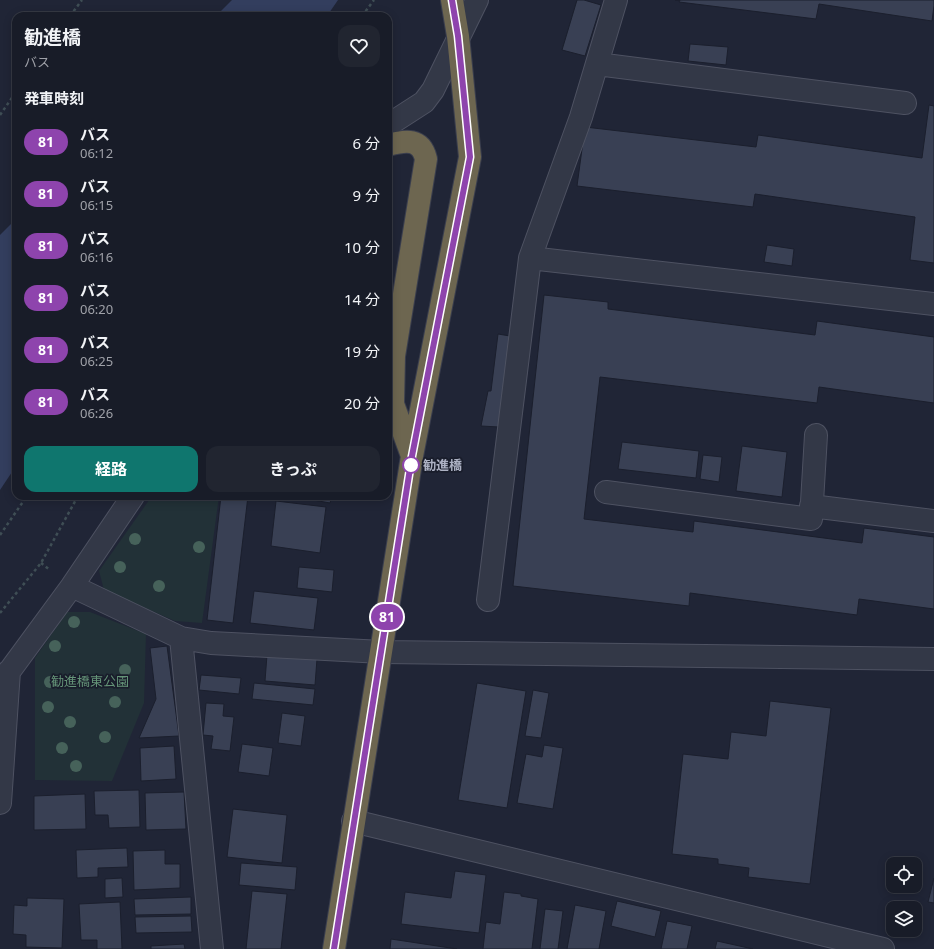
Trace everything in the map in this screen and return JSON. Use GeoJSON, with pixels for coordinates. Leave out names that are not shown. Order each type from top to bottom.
{"type":"FeatureCollection","features":[{"type":"Feature","properties":{"kind":"highway"},"geometry":{"type":"LineString","coordinates":[[334,949],[353,821],[382,652],[412,456],[470,157],[458,36],[452,0]]}},
{"type":"Feature","properties":{"kind":"highway"},"geometry":{"type":"LineString","coordinates":[[392,144],[399,142],[414,143],[424,151],[426,159],[394,356],[393,404],[412,456]]}},
{"type":"Feature","properties":{"kind":"street"},"geometry":{"type":"LineString","coordinates":[[392,123],[424,102],[434,90],[458,36],[477,0]]}},
{"type":"Feature","properties":{"kind":"street"},"geometry":{"type":"LineString","coordinates":[[488,600],[530,258],[581,117],[616,0]]}},
{"type":"Feature","properties":{"kind":"street"},"geometry":{"type":"LineString","coordinates":[[597,64],[905,103]]}},
{"type":"Feature","properties":{"kind":"street"},"geometry":{"type":"LineString","coordinates":[[530,258],[934,304]]}},
{"type":"Feature","properties":{"kind":"street"},"geometry":{"type":"LineString","coordinates":[[606,492],[811,519],[816,435]]}},
{"type":"Feature","properties":{"kind":"street"},"geometry":{"type":"LineString","coordinates":[[0,803],[4,678],[72,586],[130,500]]}},
{"type":"Feature","properties":{"kind":"street"},"geometry":{"type":"LineString","coordinates":[[812,506],[934,521]]}},
{"type":"Feature","properties":{"kind":"street"},"geometry":{"type":"LineString","coordinates":[[72,586],[181,638],[211,643],[382,652],[934,659]]}},
{"type":"Feature","properties":{"kind":"street"},"geometry":{"type":"LineString","coordinates":[[181,638],[212,949]]}},
{"type":"Feature","properties":{"kind":"street"},"geometry":{"type":"LineString","coordinates":[[353,821],[883,949]]}},
{"type":"Feature","properties":{"kind":"path"},"geometry":{"type":"LineString","coordinates":[[73,12],[82,0]]}},
{"type":"Feature","properties":{"kind":"path"},"geometry":{"type":"LineString","coordinates":[[365,12],[374,0]]}},
{"type":"Feature","properties":{"kind":"path"},"geometry":{"type":"LineString","coordinates":[[0,115],[12,98]]}},
{"type":"Feature","properties":{"kind":"path"},"geometry":{"type":"LineString","coordinates":[[0,535],[24,500]]}},
{"type":"Feature","properties":{"kind":"path"},"geometry":{"type":"LineString","coordinates":[[0,613],[41,563],[76,500]]}},
{"type":"Feature","properties":{"kind":"green space"},"geometry":{"type":"Polygon","coordinates":[[[149,500],[218,500],[202,623],[175,621],[104,590],[99,571],[149,500]]]}},
{"type":"Feature","properties":{"kind":"green space","name":"勧進橋東公園"},"geometry":{"type":"Polygon","coordinates":[[[67,612],[90,612],[146,634],[144,703],[112,781],[35,780],[35,658],[67,612]]]}},
{"type":"Feature","properties":{"kind":"water"},"geometry":{"type":"Polygon","coordinates":[[[232,0],[338,0],[330,12],[220,12],[232,0]]]}},
{"type":"Feature","properties":{"kind":"water"},"geometry":{"type":"Polygon","coordinates":[[[12,223],[12,472],[0,490],[0,235],[12,223]]]}},
{"type":"Feature","properties":{"kind":"building"},"geometry":{"type":"Polygon","coordinates":[[[577,0],[584,0],[601,5],[585,56],[562,50],[577,0]]]}},
{"type":"Feature","properties":{"kind":"building"},"geometry":{"type":"Polygon","coordinates":[[[680,0],[934,0],[934,6],[932,21],[819,4],[816,19],[679,2],[680,0]]]}},
{"type":"Feature","properties":{"kind":"building"},"geometry":{"type":"Polygon","coordinates":[[[690,44],[728,47],[726,65],[688,61],[690,44]]]}},
{"type":"Feature","properties":{"kind":"building"},"geometry":{"type":"Polygon","coordinates":[[[929,105],[934,106],[934,263],[910,260],[915,217],[755,194],[753,207],[577,186],[585,127],[756,147],[758,135],[922,158],[929,105]]]}},
{"type":"Feature","properties":{"kind":"building"},"geometry":{"type":"Polygon","coordinates":[[[767,245],[794,249],[792,266],[764,262],[767,245]]]}},
{"type":"Feature","properties":{"kind":"building"},"geometry":{"type":"Polygon","coordinates":[[[544,295],[608,302],[608,309],[815,335],[817,321],[934,337],[934,403],[819,387],[817,403],[600,377],[584,519],[693,532],[694,521],[862,543],[864,528],[934,537],[934,609],[859,599],[857,615],[690,593],[689,606],[513,586],[544,295]]]}},
{"type":"Feature","properties":{"kind":"building"},"geometry":{"type":"Polygon","coordinates":[[[498,334],[510,336],[499,427],[481,426],[488,391],[491,391],[498,334]]]}},
{"type":"Feature","properties":{"kind":"building"},"geometry":{"type":"Polygon","coordinates":[[[622,442],[699,451],[696,478],[618,469],[622,442]]]}},
{"type":"Feature","properties":{"kind":"building"},"geometry":{"type":"Polygon","coordinates":[[[742,446],[787,452],[782,497],[736,491],[742,446]]]}},
{"type":"Feature","properties":{"kind":"building"},"geometry":{"type":"Polygon","coordinates":[[[703,455],[722,457],[719,482],[700,479],[703,455]]]}},
{"type":"Feature","properties":{"kind":"building"},"geometry":{"type":"Polygon","coordinates":[[[221,500],[248,500],[233,623],[207,620],[221,500]]]}},
{"type":"Feature","properties":{"kind":"building"},"geometry":{"type":"Polygon","coordinates":[[[313,500],[331,500],[330,503],[313,500]]]}},
{"type":"Feature","properties":{"kind":"building"},"geometry":{"type":"Polygon","coordinates":[[[276,501],[326,507],[320,553],[271,546],[276,501]]]}},
{"type":"Feature","properties":{"kind":"building"},"geometry":{"type":"Polygon","coordinates":[[[299,567],[334,570],[332,592],[297,588],[299,567]]]}},
{"type":"Feature","properties":{"kind":"building"},"geometry":{"type":"Polygon","coordinates":[[[254,591],[318,598],[314,630],[250,623],[254,591]]]}},
{"type":"Feature","properties":{"kind":"building"},"geometry":{"type":"Polygon","coordinates":[[[167,646],[179,736],[139,738],[156,699],[150,648],[167,646]]]}},
{"type":"Feature","properties":{"kind":"building"},"geometry":{"type":"Polygon","coordinates":[[[267,655],[317,659],[315,685],[265,681],[267,655]]]}},
{"type":"Feature","properties":{"kind":"building"},"geometry":{"type":"Polygon","coordinates":[[[201,675],[241,678],[239,694],[199,690],[201,675]]]}},
{"type":"Feature","properties":{"kind":"building"},"geometry":{"type":"Polygon","coordinates":[[[254,683],[315,689],[313,705],[252,699],[254,683]]]}},
{"type":"Feature","properties":{"kind":"building"},"geometry":{"type":"Polygon","coordinates":[[[477,683],[526,691],[507,808],[458,800],[477,683]]]}},
{"type":"Feature","properties":{"kind":"building"},"geometry":{"type":"Polygon","coordinates":[[[533,690],[549,693],[541,738],[525,736],[533,690]]]}},
{"type":"Feature","properties":{"kind":"building"},"geometry":{"type":"Polygon","coordinates":[[[770,701],[831,708],[810,884],[748,877],[749,868],[718,864],[718,859],[672,854],[683,754],[728,759],[731,732],[766,736],[770,701]]]}},
{"type":"Feature","properties":{"kind":"building"},"geometry":{"type":"Polygon","coordinates":[[[206,703],[224,704],[223,716],[234,717],[230,751],[211,749],[213,736],[203,735],[206,703]]]}},
{"type":"Feature","properties":{"kind":"building"},"geometry":{"type":"Polygon","coordinates":[[[282,713],[305,716],[301,746],[278,743],[282,713]]]}},
{"type":"Feature","properties":{"kind":"building"},"geometry":{"type":"Polygon","coordinates":[[[242,744],[273,748],[269,776],[238,772],[242,744]]]}},
{"type":"Feature","properties":{"kind":"building"},"geometry":{"type":"Polygon","coordinates":[[[544,745],[563,748],[553,809],[517,803],[526,754],[542,757],[544,745]]]}},
{"type":"Feature","properties":{"kind":"building"},"geometry":{"type":"Polygon","coordinates":[[[174,746],[176,779],[141,781],[140,748],[174,746]]]}},
{"type":"Feature","properties":{"kind":"building"},"geometry":{"type":"Polygon","coordinates":[[[139,790],[140,827],[109,828],[108,815],[95,815],[94,791],[139,790]]]}},
{"type":"Feature","properties":{"kind":"building"},"geometry":{"type":"Polygon","coordinates":[[[184,792],[186,829],[146,830],[145,793],[184,792]]]}},
{"type":"Feature","properties":{"kind":"building"},"geometry":{"type":"Polygon","coordinates":[[[85,794],[86,829],[34,830],[34,796],[85,794]]]}},
{"type":"Feature","properties":{"kind":"building"},"geometry":{"type":"Polygon","coordinates":[[[233,809],[287,815],[282,863],[227,857],[233,809]]]}},
{"type":"Feature","properties":{"kind":"building"},"geometry":{"type":"Polygon","coordinates":[[[127,848],[128,867],[98,868],[98,877],[77,878],[76,850],[127,848]]]}},
{"type":"Feature","properties":{"kind":"building"},"geometry":{"type":"Polygon","coordinates":[[[165,850],[165,864],[180,864],[180,888],[134,890],[133,851],[165,850]]]}},
{"type":"Feature","properties":{"kind":"building"},"geometry":{"type":"Polygon","coordinates":[[[241,863],[297,867],[295,890],[239,885],[241,863]]]}},
{"type":"Feature","properties":{"kind":"building"},"geometry":{"type":"Polygon","coordinates":[[[455,871],[486,875],[479,933],[401,924],[405,892],[451,898],[455,871]]]}},
{"type":"Feature","properties":{"kind":"building"},"geometry":{"type":"Polygon","coordinates":[[[122,878],[123,897],[105,898],[105,879],[122,878]]]}},
{"type":"Feature","properties":{"kind":"building"},"geometry":{"type":"Polygon","coordinates":[[[934,878],[934,903],[928,902],[934,878]]]}},
{"type":"Feature","properties":{"kind":"building"},"geometry":{"type":"Polygon","coordinates":[[[252,891],[287,894],[281,949],[246,949],[252,891]]]}},
{"type":"Feature","properties":{"kind":"building"},"geometry":{"type":"Polygon","coordinates":[[[504,892],[521,894],[521,896],[538,899],[532,949],[483,949],[486,922],[500,924],[504,892]]]}},
{"type":"Feature","properties":{"kind":"building"},"geometry":{"type":"Polygon","coordinates":[[[191,897],[191,914],[135,915],[134,899],[191,897]]]}},
{"type":"Feature","properties":{"kind":"building"},"geometry":{"type":"Polygon","coordinates":[[[27,898],[64,899],[62,948],[26,947],[26,935],[13,934],[14,905],[27,906],[27,898]]]}},
{"type":"Feature","properties":{"kind":"building"},"geometry":{"type":"Polygon","coordinates":[[[617,901],[661,911],[655,937],[611,926],[617,901]]]}},
{"type":"Feature","properties":{"kind":"building"},"geometry":{"type":"Polygon","coordinates":[[[120,902],[122,949],[97,949],[97,940],[81,940],[79,904],[120,902]]]}},
{"type":"Feature","properties":{"kind":"building"},"geometry":{"type":"Polygon","coordinates":[[[575,905],[606,911],[599,949],[567,949],[575,905]]]}},
{"type":"Feature","properties":{"kind":"building"},"geometry":{"type":"Polygon","coordinates":[[[545,909],[563,911],[558,949],[540,949],[545,909]]]}},
{"type":"Feature","properties":{"kind":"building"},"geometry":{"type":"Polygon","coordinates":[[[191,916],[192,932],[136,933],[135,917],[191,916]]]}},
{"type":"Feature","properties":{"kind":"building"},"geometry":{"type":"Polygon","coordinates":[[[667,921],[692,926],[687,949],[661,949],[667,921]]]}},
{"type":"Feature","properties":{"kind":"building"},"geometry":{"type":"Polygon","coordinates":[[[391,939],[457,949],[390,949],[391,939]]]}},
{"type":"Feature","properties":{"kind":"building"},"geometry":{"type":"Polygon","coordinates":[[[717,941],[753,949],[715,949],[717,941]]]}},
{"type":"Feature","properties":{"kind":"building"},"geometry":{"type":"Polygon","coordinates":[[[184,944],[185,949],[151,949],[151,946],[184,944]]]}},
{"type":"Feature","properties":{"kind":"bus line","name":"81"},"geometry":{"type":"LineString","coordinates":[[334,949],[353,821],[382,652],[412,456],[470,157],[458,36],[452,0]]}},
{"type":"Feature","properties":{"kind":"place","name":"勧進橋"},"geometry":{"type":"Point","coordinates":[411,465]}}]}
